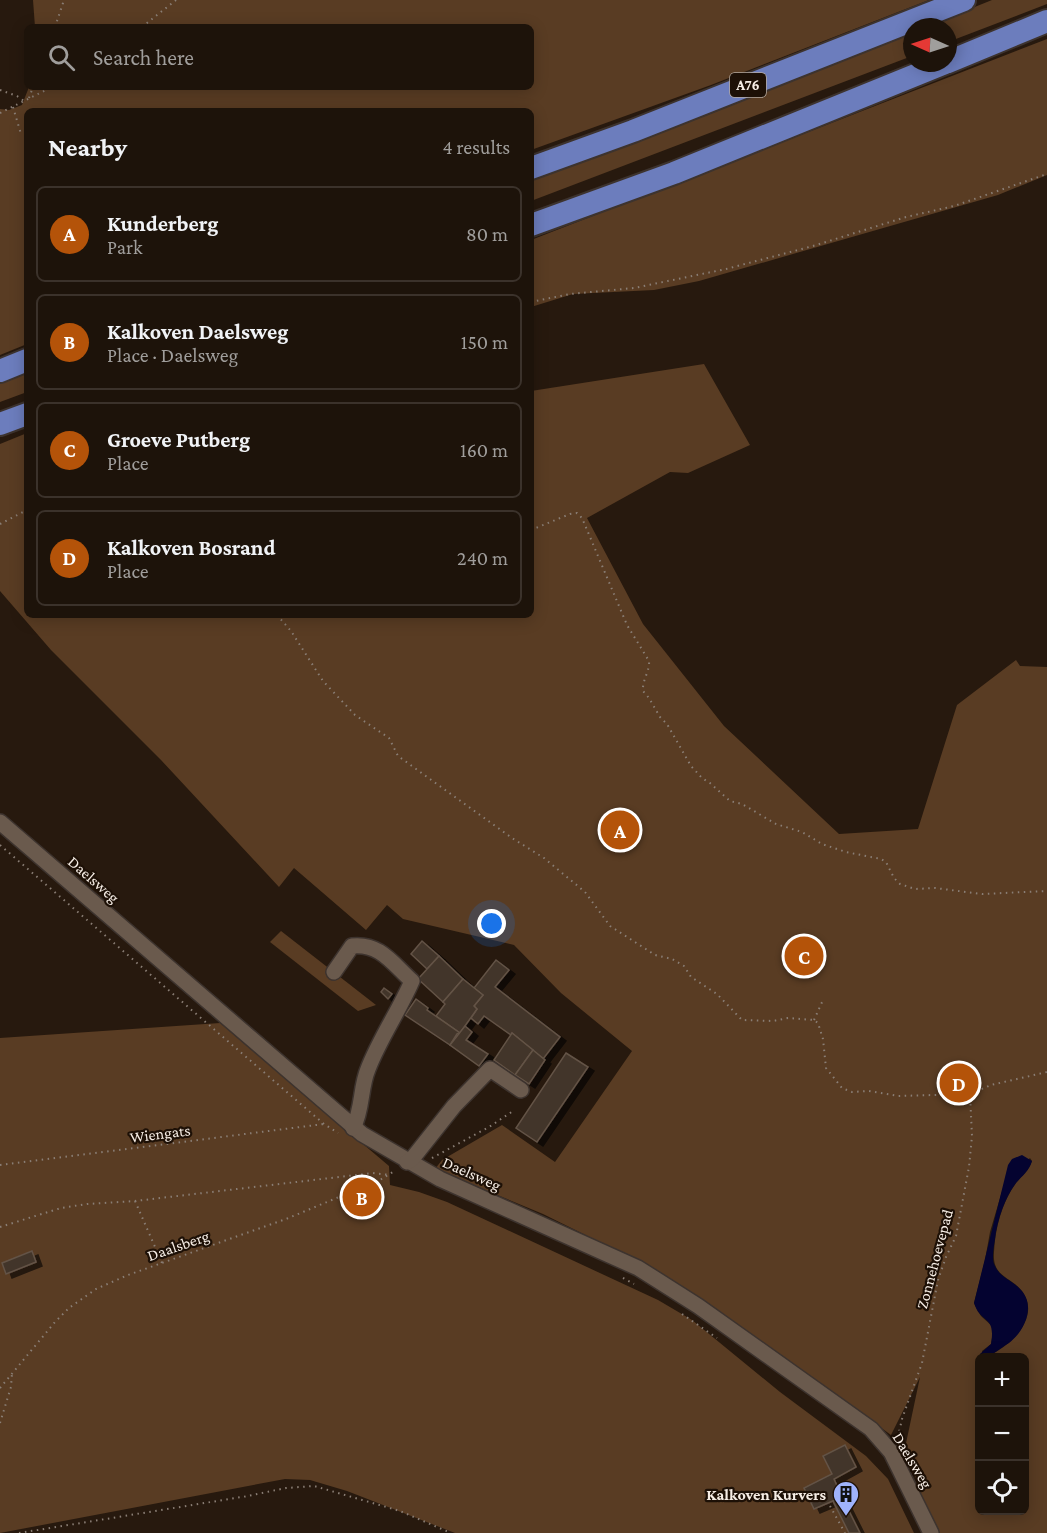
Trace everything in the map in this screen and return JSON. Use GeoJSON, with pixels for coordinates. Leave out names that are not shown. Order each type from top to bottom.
{"type":"FeatureCollection","features":[{"type":"Feature","properties":{"kind":"highway","name":"A76"},"geometry":{"type":"LineString","coordinates":[[534,167],[964,0]]}},
{"type":"Feature","properties":{"kind":"highway"},"geometry":{"type":"LineString","coordinates":[[957,58],[1047,21]]}},
{"type":"Feature","properties":{"kind":"highway"},"geometry":{"type":"LineString","coordinates":[[534,224],[674,173],[922,72]]}},
{"type":"Feature","properties":{"kind":"highway"},"geometry":{"type":"LineString","coordinates":[[0,371],[24,361]]}},
{"type":"Feature","properties":{"kind":"highway"},"geometry":{"type":"LineString","coordinates":[[0,424],[24,415]]}},
{"type":"Feature","properties":{"kind":"street","name":"Daelsweg"},"geometry":{"type":"LineString","coordinates":[[0,822],[353,1128],[405,1163],[638,1268],[760,1350],[871,1429],[882,1440],[897,1462],[931,1533]]}},
{"type":"Feature","properties":{"kind":"street"},"geometry":{"type":"LineString","coordinates":[[334,972],[352,946],[369,945],[378,950],[412,981],[368,1068],[362,1090],[359,1117],[353,1128]]}},
{"type":"Feature","properties":{"kind":"street"},"geometry":{"type":"LineString","coordinates":[[405,1163],[454,1106],[490,1070],[521,1090]]}},
{"type":"Feature","properties":{"kind":"path"},"geometry":{"type":"LineString","coordinates":[[56,24],[64,0]]}},
{"type":"Feature","properties":{"kind":"path"},"geometry":{"type":"LineString","coordinates":[[146,24],[176,0]]}},
{"type":"Feature","properties":{"kind":"path"},"geometry":{"type":"LineString","coordinates":[[0,90],[24,101]]}},
{"type":"Feature","properties":{"kind":"path"},"geometry":{"type":"LineString","coordinates":[[29,98],[32,90]]}},
{"type":"Feature","properties":{"kind":"path"},"geometry":{"type":"LineString","coordinates":[[0,113],[46,90]]}},
{"type":"Feature","properties":{"kind":"path"},"geometry":{"type":"LineString","coordinates":[[13,107],[21,134]]}},
{"type":"Feature","properties":{"kind":"path"},"geometry":{"type":"LineString","coordinates":[[534,301],[570,294],[643,286],[726,269],[824,243],[906,217],[954,206],[1047,174]]}},
{"type":"Feature","properties":{"kind":"path"},"geometry":{"type":"LineString","coordinates":[[0,524],[24,512]]}},
{"type":"Feature","properties":{"kind":"path"},"geometry":{"type":"LineString","coordinates":[[534,529],[570,514],[576,513],[582,518],[627,625],[649,661],[643,691],[667,724],[696,773],[730,801],[742,804],[776,824],[802,832],[822,844],[846,852],[881,859],[886,862],[894,878],[900,884],[915,889],[936,888],[982,894],[1047,891]]}},
{"type":"Feature","properties":{"kind":"path"},"geometry":{"type":"LineString","coordinates":[[280,618],[291,631],[324,681],[355,715],[389,738],[398,756],[544,858],[585,892],[610,926],[655,955],[672,959],[684,966],[691,977],[717,994],[742,1020],[773,1021],[788,1018],[814,1020],[818,1023],[823,1039],[826,1068],[835,1081],[848,1091],[869,1091],[898,1096],[970,1094],[991,1085],[1047,1072]]}},
{"type":"Feature","properties":{"kind":"path","name":"Wiengats"},"geometry":{"type":"LineString","coordinates":[[0,845],[324,1124],[0,1165]]}},
{"type":"Feature","properties":{"kind":"path"},"geometry":{"type":"LineString","coordinates":[[814,1020],[823,1000]]}},
{"type":"Feature","properties":{"kind":"path","name":"Zonnehoevepad"},"geometry":{"type":"LineString","coordinates":[[900,1426],[922,1363],[938,1280],[956,1236],[969,1167],[972,1136],[970,1094]]}},
{"type":"Feature","properties":{"kind":"path"},"geometry":{"type":"LineString","coordinates":[[405,1163],[430,1159],[489,1128],[513,1111]]}},
{"type":"Feature","properties":{"kind":"path","name":"Daalsberg"},"geometry":{"type":"LineString","coordinates":[[0,1388],[69,1308],[96,1289],[128,1275],[286,1219],[390,1175],[405,1163]]}},
{"type":"Feature","properties":{"kind":"path"},"geometry":{"type":"LineString","coordinates":[[0,1227],[61,1208],[87,1204],[135,1201],[373,1173],[390,1175]]}},
{"type":"Feature","properties":{"kind":"path"},"geometry":{"type":"LineString","coordinates":[[135,1201],[162,1263]]}},
{"type":"Feature","properties":{"kind":"path"},"geometry":{"type":"LineString","coordinates":[[614,1274],[634,1284]]}},
{"type":"Feature","properties":{"kind":"path"},"geometry":{"type":"LineString","coordinates":[[675,1309],[721,1342]]}},
{"type":"Feature","properties":{"kind":"path"},"geometry":{"type":"LineString","coordinates":[[0,1423],[11,1387],[12,1373]]}},
{"type":"Feature","properties":{"kind":"path"},"geometry":{"type":"LineString","coordinates":[[19,1533],[286,1488],[314,1486],[400,1511],[451,1533]]}},
{"type":"Feature","properties":{"kind":"path"},"geometry":{"type":"LineString","coordinates":[[830,1506],[845,1533]]}},
{"type":"Feature","properties":{"kind":"shaded area"},"geometry":{"type":"Polygon","coordinates":[[[33,0],[929,0],[711,85],[534,149],[534,108],[24,108],[24,345],[0,355],[0,109],[9,110],[22,105],[28,90],[534,90],[534,24],[35,24],[33,0]]]}},
{"type":"Feature","properties":{"kind":"shaded area"},"geometry":{"type":"Polygon","coordinates":[[[992,0],[1047,0],[1047,4],[957,39],[957,18],[947,18],[992,0]]]}},
{"type":"Feature","properties":{"kind":"shaded area"},"geometry":{"type":"Polygon","coordinates":[[[903,36],[903,59],[534,200],[534,180],[710,114],[903,36]]]}},
{"type":"Feature","properties":{"kind":"shaded area"},"geometry":{"type":"Polygon","coordinates":[[[1047,39],[1047,175],[998,195],[699,281],[654,290],[573,294],[534,306],[534,239],[1047,39]]]}},
{"type":"Feature","properties":{"kind":"shaded area"},"geometry":{"type":"Polygon","coordinates":[[[704,364],[750,445],[688,473],[670,472],[587,518],[643,624],[724,726],[839,834],[918,829],[957,705],[1016,660],[1020,666],[1047,667],[1047,1533],[922,1533],[913,1514],[920,1484],[910,1469],[905,1448],[920,1377],[891,1435],[780,1354],[648,1266],[543,1214],[435,1169],[442,1160],[502,1125],[555,1162],[632,1051],[561,993],[514,945],[403,919],[387,905],[366,930],[294,868],[279,887],[161,760],[51,650],[0,591],[0,444],[24,434],[24,618],[534,618],[534,391],[704,364]],[[1030,1158],[1005,1181],[990,1232],[974,1303],[993,1330],[991,1344],[982,1353],[975,1353],[975,1515],[1029,1515],[1029,1353],[993,1353],[1013,1339],[1025,1321],[1028,1311],[1027,1301],[1022,1291],[999,1271],[994,1260],[996,1234],[1003,1207],[1011,1190],[1032,1161],[1030,1158]]]}},
{"type":"Feature","properties":{"kind":"shaded area"},"geometry":{"type":"Polygon","coordinates":[[[24,374],[24,393],[0,402],[0,383],[24,374]]]}},
{"type":"Feature","properties":{"kind":"shaded area"},"geometry":{"type":"Polygon","coordinates":[[[281,931],[376,1005],[358,1011],[270,942],[281,931]]]}},
{"type":"Feature","properties":{"kind":"shaded area"},"geometry":{"type":"Polygon","coordinates":[[[220,1023],[389,1166],[390,1185],[447,1202],[658,1300],[692,1320],[780,1392],[866,1456],[888,1479],[914,1533],[455,1533],[347,1491],[310,1480],[285,1479],[0,1533],[0,1038],[220,1023]]]}},
{"type":"Feature","properties":{"kind":"shaded area"},"geometry":{"type":"Polygon","coordinates":[[[1022,1155],[1032,1161],[1005,1202],[998,1225],[993,1256],[997,1270],[1024,1294],[1028,1309],[1027,1317],[1020,1332],[1009,1343],[994,1353],[981,1353],[991,1344],[992,1335],[990,1324],[980,1314],[974,1303],[1008,1165],[1012,1159],[1022,1155]]]}},
{"type":"Feature","properties":{"kind":"building"},"geometry":{"type":"Polygon","coordinates":[[[422,941],[439,956],[427,969],[411,954],[422,941]]]}},
{"type":"Feature","properties":{"kind":"building"},"geometry":{"type":"Polygon","coordinates":[[[439,956],[463,979],[443,1002],[418,979],[439,956]]]}},
{"type":"Feature","properties":{"kind":"building"},"geometry":{"type":"Polygon","coordinates":[[[496,960],[509,970],[495,987],[560,1037],[543,1059],[512,1033],[511,1035],[484,1016],[478,1024],[471,1018],[477,1009],[474,1006],[483,995],[474,988],[496,960]]]}},
{"type":"Feature","properties":{"kind":"building"},"geometry":{"type":"Polygon","coordinates":[[[463,979],[483,995],[474,1006],[477,1009],[460,1033],[436,1016],[445,1004],[443,1002],[463,979]]]}},
{"type":"Feature","properties":{"kind":"building"},"geometry":{"type":"Polygon","coordinates":[[[384,988],[392,994],[388,999],[381,992],[384,988]]]}},
{"type":"Feature","properties":{"kind":"building"},"geometry":{"type":"Polygon","coordinates":[[[416,999],[428,1008],[427,1010],[460,1033],[450,1045],[405,1015],[416,999]]]}},
{"type":"Feature","properties":{"kind":"building"},"geometry":{"type":"Polygon","coordinates":[[[465,1026],[472,1032],[466,1040],[488,1054],[479,1066],[450,1045],[465,1026]]]}},
{"type":"Feature","properties":{"kind":"building"},"geometry":{"type":"Polygon","coordinates":[[[512,1033],[533,1050],[515,1075],[494,1060],[512,1033]]]}},
{"type":"Feature","properties":{"kind":"building"},"geometry":{"type":"Polygon","coordinates":[[[533,1050],[545,1060],[529,1084],[515,1075],[533,1050]]]}},
{"type":"Feature","properties":{"kind":"building"},"geometry":{"type":"Polygon","coordinates":[[[566,1053],[588,1067],[537,1142],[516,1128],[566,1053]]]}},
{"type":"Feature","properties":{"kind":"building"},"geometry":{"type":"Polygon","coordinates":[[[969,1076],[971,1084],[950,1090],[948,1082],[969,1076]]]}},
{"type":"Feature","properties":{"kind":"building"},"geometry":{"type":"Polygon","coordinates":[[[366,1193],[369,1201],[348,1208],[345,1200],[366,1193]]]}},
{"type":"Feature","properties":{"kind":"building"},"geometry":{"type":"Polygon","coordinates":[[[32,1251],[36,1262],[6,1274],[2,1263],[32,1251]]]}},
{"type":"Feature","properties":{"kind":"building"},"geometry":{"type":"Polygon","coordinates":[[[845,1445],[856,1467],[834,1479],[842,1497],[814,1509],[804,1488],[832,1474],[823,1456],[845,1445]]]}},
{"type":"Feature","properties":{"kind":"building","name":"Kalkoven Kurvers"},"geometry":{"type":"Polygon","coordinates":[[[842,1497],[860,1533],[849,1533],[833,1501],[842,1497]]]}},
{"type":"Feature","properties":{"kind":"place","name":"Kunderberg"},"geometry":{"type":"Point","coordinates":[620,830]}},
{"type":"Feature","properties":{"kind":"place","name":"Groeve Putberg"},"geometry":{"type":"Point","coordinates":[804,956]}},
{"type":"Feature","properties":{"kind":"place","name":"Kalkoven Bosrand"},"geometry":{"type":"Point","coordinates":[959,1083]}},
{"type":"Feature","properties":{"kind":"place","name":"Kalkoven Daelsweg"},"geometry":{"type":"Point","coordinates":[362,1197]}},
{"type":"Feature","properties":{"kind":"place","name":"Kalkoven Kurvers"},"geometry":{"type":"Point","coordinates":[846,1517]}}]}
